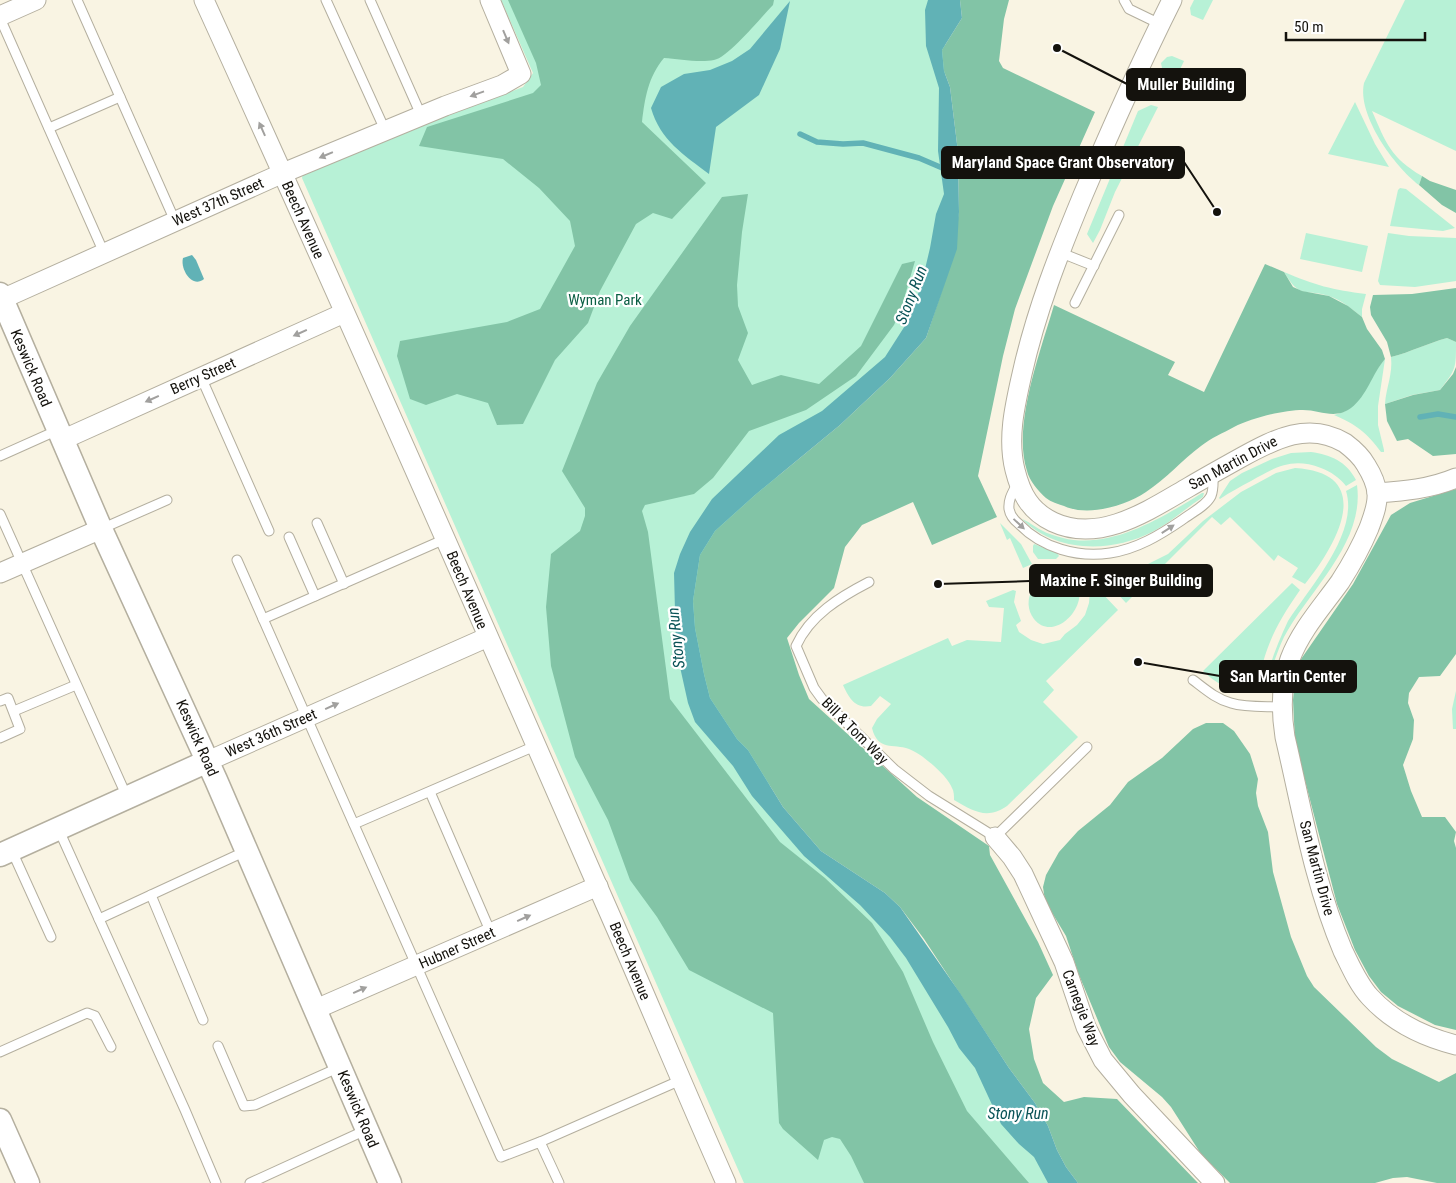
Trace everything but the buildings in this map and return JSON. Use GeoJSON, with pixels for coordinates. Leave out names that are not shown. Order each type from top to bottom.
{"type":"FeatureCollection","features":[{"type":"Feature","properties":{"kind":"street"},"geometry":{"type":"LineString","coordinates":[[0,17],[36,0]]}},
{"type":"Feature","properties":{"kind":"street","name":"Beech Avenue"},"geometry":{"type":"LineString","coordinates":[[204,0],[283,173],[445,539],[726,1183]]}},
{"type":"Feature","properties":{"kind":"street","name":"West 37th Street"},"geometry":{"type":"LineString","coordinates":[[1,297],[283,173],[385,130],[502,85],[522,74],[490,0]]}},
{"type":"Feature","properties":{"kind":"street","name":"San Martin Drive"},"geometry":{"type":"LineString","coordinates":[[1172,0],[1128,90],[1059,252],[1042,299],[1017,397],[1012,434],[1014,463],[1018,482],[1026,501],[1039,514],[1061,526],[1086,529],[1111,526],[1140,514],[1274,440],[1295,434],[1316,433],[1338,439],[1360,456],[1372,476],[1377,493],[1374,514],[1356,556],[1339,583],[1313,617],[1296,646],[1285,676],[1283,707],[1285,737],[1315,870],[1334,930],[1352,971],[1370,997],[1397,1019],[1437,1040],[1456,1044]]}},
{"type":"Feature","properties":{"kind":"street","name":"Keswick Road"},"geometry":{"type":"LineString","coordinates":[[1,297],[101,529],[208,761],[390,1183]]}},
{"type":"Feature","properties":{"kind":"street","name":"Berry Street"},"geometry":{"type":"LineString","coordinates":[[60,435],[201,377],[344,313]]}},
{"type":"Feature","properties":{"kind":"street"},"geometry":{"type":"LineString","coordinates":[[1377,493],[1436,486],[1456,478]]}},
{"type":"Feature","properties":{"kind":"street"},"geometry":{"type":"LineString","coordinates":[[0,574],[101,529]]}},
{"type":"Feature","properties":{"kind":"street","name":"West 36th Street"},"geometry":{"type":"LineString","coordinates":[[6,852],[488,638]]}},
{"type":"Feature","properties":{"kind":"street","name":"Carnegie Way"},"geometry":{"type":"LineString","coordinates":[[995,836],[1023,874],[1064,962],[1086,1027],[1103,1060],[1132,1095],[1214,1183]]}},
{"type":"Feature","properties":{"kind":"street","name":"Hubner Street"},"geometry":{"type":"LineString","coordinates":[[316,1009],[598,886]]}},
{"type":"Feature","properties":{"kind":"street"},"geometry":{"type":"LineString","coordinates":[[0,1120],[28,1183]]}},
{"type":"Feature","properties":{"kind":"lane"},"geometry":{"type":"LineString","coordinates":[[77,0],[175,221]]}},
{"type":"Feature","properties":{"kind":"lane"},"geometry":{"type":"LineString","coordinates":[[326,0],[385,130]]}},
{"type":"Feature","properties":{"kind":"lane"},"geometry":{"type":"LineString","coordinates":[[370,0],[421,116]]}},
{"type":"Feature","properties":{"kind":"lane"},"geometry":{"type":"LineString","coordinates":[[1124,0],[1129,9],[1160,24]]}},
{"type":"Feature","properties":{"kind":"lane"},"geometry":{"type":"LineString","coordinates":[[0,17],[104,253]]}},
{"type":"Feature","properties":{"kind":"lane"},"geometry":{"type":"LineString","coordinates":[[49,128],[120,97]]}},
{"type":"Feature","properties":{"kind":"lane"},"geometry":{"type":"LineString","coordinates":[[1076,303],[1119,215]]}},
{"type":"Feature","properties":{"kind":"lane"},"geometry":{"type":"LineString","coordinates":[[1059,252],[1094,266]]}},
{"type":"Feature","properties":{"kind":"lane"},"geometry":{"type":"LineString","coordinates":[[201,377],[269,531]]}},
{"type":"Feature","properties":{"kind":"lane"},"geometry":{"type":"LineString","coordinates":[[0,456],[60,435]]}},
{"type":"Feature","properties":{"kind":"lane"},"geometry":{"type":"LineString","coordinates":[[1018,482],[1009,501],[1009,511],[1022,528],[1038,539],[1055,547],[1073,553],[1091,555],[1133,548],[1175,525],[1206,502],[1211,496],[1213,473]]}},
{"type":"Feature","properties":{"kind":"lane"},"geometry":{"type":"LineString","coordinates":[[101,529],[167,500]]}},
{"type":"Feature","properties":{"kind":"lane"},"geometry":{"type":"LineString","coordinates":[[0,514],[127,797]]}},
{"type":"Feature","properties":{"kind":"lane"},"geometry":{"type":"LineString","coordinates":[[317,523],[344,584]]}},
{"type":"Feature","properties":{"kind":"lane"},"geometry":{"type":"LineString","coordinates":[[289,537],[315,596]]}},
{"type":"Feature","properties":{"kind":"lane"},"geometry":{"type":"LineString","coordinates":[[263,619],[445,539]]}},
{"type":"Feature","properties":{"kind":"lane"},"geometry":{"type":"LineString","coordinates":[[238,560],[415,966],[501,1157],[540,1142],[681,1080]]}},
{"type":"Feature","properties":{"kind":"lane","name":"Bill & Tom Way"},"geometry":{"type":"LineString","coordinates":[[869,582],[842,596],[820,613],[800,636],[796,646],[814,688],[822,699],[894,770],[929,796],[995,836]]}},
{"type":"Feature","properties":{"kind":"lane"},"geometry":{"type":"LineString","coordinates":[[1193,680],[1212,694],[1230,703],[1283,707]]}},
{"type":"Feature","properties":{"kind":"lane"},"geometry":{"type":"LineString","coordinates":[[14,711],[76,685]]}},
{"type":"Feature","properties":{"kind":"lane"},"geometry":{"type":"LineString","coordinates":[[0,701],[8,698],[20,729],[0,738]]}},
{"type":"Feature","properties":{"kind":"lane"},"geometry":{"type":"LineString","coordinates":[[354,824],[535,746]]}},
{"type":"Feature","properties":{"kind":"lane"},"geometry":{"type":"LineString","coordinates":[[995,836],[1087,747]]}},
{"type":"Feature","properties":{"kind":"lane"},"geometry":{"type":"LineString","coordinates":[[430,792],[491,933]]}},
{"type":"Feature","properties":{"kind":"lane"},"geometry":{"type":"LineString","coordinates":[[58,828],[216,1183]]}},
{"type":"Feature","properties":{"kind":"lane"},"geometry":{"type":"LineString","coordinates":[[99,919],[247,851]]}},
{"type":"Feature","properties":{"kind":"lane"},"geometry":{"type":"LineString","coordinates":[[6,852],[51,937]]}},
{"type":"Feature","properties":{"kind":"lane"},"geometry":{"type":"LineString","coordinates":[[151,895],[203,1020]]}},
{"type":"Feature","properties":{"kind":"lane"},"geometry":{"type":"LineString","coordinates":[[0,1052],[87,1013],[95,1016],[111,1047]]}},
{"type":"Feature","properties":{"kind":"lane"},"geometry":{"type":"LineString","coordinates":[[218,1046],[244,1106],[255,1105],[340,1067]]}},
{"type":"Feature","properties":{"kind":"lane"},"geometry":{"type":"LineString","coordinates":[[250,1183],[366,1130]]}},
{"type":"Feature","properties":{"kind":"lane"},"geometry":{"type":"LineString","coordinates":[[540,1142],[559,1183]]}},
{"type":"Feature","properties":{"kind":"green space","name":"Wyman Park"},"geometry":{"type":"Polygon","coordinates":[[[501,0],[945,0],[945,108],[952,193],[904,347],[779,449],[769,802],[867,895],[1072,1183],[744,1183],[302,178],[304,170],[523,87],[533,73],[501,0]]]}},
{"type":"Feature","properties":{"kind":"green space"},"geometry":{"type":"Polygon","coordinates":[[[508,0],[774,0],[773,5],[744,36],[728,52],[720,57],[714,60],[702,61],[664,58],[659,65],[648,88],[642,122],[706,183],[672,219],[653,213],[636,224],[600,291],[588,323],[555,360],[523,424],[497,425],[488,403],[457,394],[426,405],[410,399],[397,356],[400,341],[507,322],[540,309],[575,246],[570,221],[539,188],[503,159],[419,146],[427,127],[533,93],[541,85],[536,63],[508,0]]]}},
{"type":"Feature","properties":{"kind":"green space"},"geometry":{"type":"Polygon","coordinates":[[[960,0],[1009,0],[1004,19],[999,61],[1003,68],[1095,112],[1053,206],[1015,309],[1003,356],[978,476],[997,517],[932,545],[913,502],[862,525],[845,547],[834,588],[799,623],[787,638],[809,699],[917,797],[989,846],[990,855],[1038,942],[1053,975],[1036,998],[1029,1029],[1034,1059],[1043,1083],[1064,1102],[1084,1097],[1117,1099],[1198,1183],[1078,1183],[1066,1167],[1048,1126],[1035,1103],[1009,1068],[924,939],[900,907],[885,893],[821,851],[783,807],[748,750],[737,739],[710,698],[704,674],[695,628],[693,601],[700,555],[715,531],[755,495],[840,425],[890,378],[926,338],[949,269],[959,212],[958,152],[950,87],[944,71],[942,50],[962,18],[960,0]]]}},
{"type":"Feature","properties":{"kind":"green space"},"geometry":{"type":"Polygon","coordinates":[[[1194,0],[1213,0],[1203,20],[1191,15],[1190,8],[1194,0]]]}},
{"type":"Feature","properties":{"kind":"green space"},"geometry":{"type":"Polygon","coordinates":[[[1405,0],[1456,0],[1456,151],[1372,111],[1381,132],[1396,156],[1422,176],[1419,185],[1399,166],[1380,139],[1366,110],[1363,96],[1364,83],[1405,0]]]}},
{"type":"Feature","properties":{"kind":"green space"},"geometry":{"type":"Polygon","coordinates":[[[1172,56],[1184,61],[1174,82],[1162,68],[1161,63],[1167,57],[1172,56]]]}},
{"type":"Feature","properties":{"kind":"green space"},"geometry":{"type":"Polygon","coordinates":[[[1355,102],[1375,144],[1389,167],[1328,154],[1355,102]]]}},
{"type":"Feature","properties":{"kind":"green space"},"geometry":{"type":"Polygon","coordinates":[[[1151,105],[1158,107],[1115,192],[1093,243],[1087,234],[1138,111],[1151,105]]]}},
{"type":"Feature","properties":{"kind":"green space"},"geometry":{"type":"Polygon","coordinates":[[[1422,176],[1430,181],[1456,190],[1456,213],[1442,205],[1419,185],[1422,176]]]}},
{"type":"Feature","properties":{"kind":"green space"},"geometry":{"type":"Polygon","coordinates":[[[1400,188],[1406,189],[1455,228],[1443,231],[1390,226],[1400,188]]]}},
{"type":"Feature","properties":{"kind":"green space"},"geometry":{"type":"Polygon","coordinates":[[[748,194],[737,285],[738,306],[748,333],[738,360],[752,385],[781,375],[819,384],[861,346],[902,264],[915,261],[901,309],[894,325],[856,376],[806,410],[749,431],[713,478],[694,494],[645,505],[642,511],[648,532],[670,699],[780,842],[825,878],[872,923],[903,972],[933,1042],[967,1111],[1029,1183],[864,1183],[851,1156],[840,1139],[832,1137],[824,1140],[818,1160],[783,1129],[779,1123],[773,1013],[689,970],[657,917],[630,880],[608,820],[575,757],[551,666],[546,607],[551,554],[580,531],[585,516],[585,508],[562,471],[597,383],[630,326],[722,197],[748,194]]]}},
{"type":"Feature","properties":{"kind":"green space"},"geometry":{"type":"Polygon","coordinates":[[[1306,233],[1368,246],[1362,272],[1300,259],[1306,233]]]}},
{"type":"Feature","properties":{"kind":"green space"},"geometry":{"type":"Polygon","coordinates":[[[1388,233],[1456,238],[1456,281],[1415,287],[1380,285],[1378,281],[1388,233]]]}},
{"type":"Feature","properties":{"kind":"green space"},"geometry":{"type":"Polygon","coordinates":[[[1265,264],[1284,272],[1293,287],[1302,291],[1329,296],[1348,306],[1362,317],[1367,329],[1382,350],[1385,359],[1357,403],[1345,412],[1327,414],[1309,410],[1286,411],[1241,424],[1205,443],[1146,492],[1128,502],[1095,510],[1084,510],[1052,502],[1043,495],[1028,474],[1023,453],[1023,432],[1030,388],[1054,305],[1175,362],[1168,375],[1204,392],[1265,264]]]}},
{"type":"Feature","properties":{"kind":"green space"},"geometry":{"type":"Polygon","coordinates":[[[1284,272],[1324,286],[1366,294],[1362,317],[1346,305],[1329,296],[1299,290],[1284,272]]]}},
{"type":"Feature","properties":{"kind":"green space"},"geometry":{"type":"Polygon","coordinates":[[[1456,288],[1456,342],[1447,338],[1391,357],[1387,342],[1371,315],[1370,307],[1373,295],[1412,294],[1456,288]]]}},
{"type":"Feature","properties":{"kind":"green space"},"geometry":{"type":"Polygon","coordinates":[[[1447,338],[1456,342],[1455,364],[1452,373],[1440,390],[1412,395],[1385,404],[1391,369],[1391,357],[1447,338]]]}},
{"type":"Feature","properties":{"kind":"green space"},"geometry":{"type":"Polygon","coordinates":[[[1385,359],[1378,406],[1378,425],[1384,450],[1384,452],[1381,452],[1371,439],[1360,430],[1334,415],[1352,407],[1385,359]]]}},
{"type":"Feature","properties":{"kind":"green space"},"geometry":{"type":"Polygon","coordinates":[[[1456,367],[1456,454],[1433,456],[1408,439],[1397,441],[1387,421],[1385,404],[1413,395],[1440,390],[1453,374],[1456,367]]]}},
{"type":"Feature","properties":{"kind":"green space"},"geometry":{"type":"Polygon","coordinates":[[[1311,452],[1337,460],[1348,468],[1356,480],[1346,486],[1335,475],[1321,468],[1301,463],[1284,465],[1219,498],[1230,481],[1242,473],[1272,459],[1291,453],[1311,452]]]}},
{"type":"Feature","properties":{"kind":"green space"},"geometry":{"type":"Polygon","coordinates":[[[1295,468],[1321,473],[1336,483],[1343,497],[1343,514],[1337,532],[1328,551],[1305,584],[1292,577],[1298,568],[1278,555],[1274,561],[1230,517],[1221,525],[1212,517],[1126,603],[1114,590],[1111,581],[1118,572],[1148,564],[1168,554],[1203,521],[1241,492],[1276,473],[1295,468]]]}},
{"type":"Feature","properties":{"kind":"green space"},"geometry":{"type":"Polygon","coordinates":[[[1357,485],[1357,506],[1352,527],[1344,546],[1284,637],[1267,683],[1266,680],[1278,643],[1288,621],[1330,559],[1339,542],[1346,524],[1348,507],[1346,491],[1357,485]]]}},
{"type":"Feature","properties":{"kind":"green space"},"geometry":{"type":"Polygon","coordinates":[[[1456,489],[1456,654],[1440,676],[1419,677],[1409,693],[1408,703],[1414,720],[1413,739],[1403,765],[1422,817],[1445,817],[1456,832],[1454,841],[1456,848],[1456,1030],[1435,1025],[1398,1006],[1381,992],[1369,976],[1355,950],[1337,904],[1295,742],[1293,700],[1299,662],[1353,584],[1391,515],[1410,503],[1456,489]]]}},
{"type":"Feature","properties":{"kind":"green space"},"geometry":{"type":"Polygon","coordinates":[[[1204,493],[1203,497],[1159,528],[1136,539],[1119,544],[1084,546],[1067,544],[1036,530],[1022,519],[1052,535],[1063,538],[1099,539],[1118,535],[1154,521],[1204,493]]]}},
{"type":"Feature","properties":{"kind":"green space"},"geometry":{"type":"Polygon","coordinates":[[[1000,523],[1021,544],[1032,564],[1023,568],[1010,538],[1007,540],[1000,523]]]}},
{"type":"Feature","properties":{"kind":"green space"},"geometry":{"type":"Polygon","coordinates":[[[1034,544],[1057,553],[1059,556],[1056,559],[1038,559],[1033,552],[1034,544]]]}},
{"type":"Feature","properties":{"kind":"green space"},"geometry":{"type":"Polygon","coordinates":[[[1056,572],[1071,578],[1078,588],[1079,599],[1074,611],[1066,620],[1055,626],[1044,626],[1034,619],[1030,612],[1029,597],[1036,583],[1048,574],[1056,572]]]}},
{"type":"Feature","properties":{"kind":"green space"},"geometry":{"type":"Polygon","coordinates":[[[1292,583],[1300,590],[1277,626],[1263,662],[1257,691],[1242,692],[1228,688],[1215,681],[1203,671],[1292,583]]]}},
{"type":"Feature","properties":{"kind":"green space"},"geometry":{"type":"Polygon","coordinates":[[[1094,588],[1100,591],[1118,610],[1046,681],[1054,690],[1043,702],[1078,737],[1007,806],[993,813],[974,810],[954,800],[953,789],[945,777],[914,751],[903,747],[882,744],[878,741],[872,728],[877,719],[891,704],[880,696],[871,706],[861,706],[853,702],[843,685],[948,638],[952,646],[967,640],[1001,642],[1004,608],[989,607],[986,601],[1013,590],[1016,591],[1014,602],[1021,621],[1016,625],[1019,632],[1031,640],[1043,644],[1060,640],[1085,615],[1090,591],[1094,588]]]}},
{"type":"Feature","properties":{"kind":"green space"},"geometry":{"type":"Polygon","coordinates":[[[1456,691],[1456,729],[1453,729],[1452,709],[1456,691]]]}},
{"type":"Feature","properties":{"kind":"green space"},"geometry":{"type":"Polygon","coordinates":[[[1206,723],[1223,723],[1234,731],[1250,754],[1258,779],[1256,793],[1258,806],[1268,832],[1273,872],[1291,937],[1307,976],[1314,987],[1376,1047],[1392,1059],[1439,1082],[1456,1073],[1456,1183],[1437,1183],[1407,1177],[1393,1178],[1375,1183],[1230,1183],[1201,1154],[1171,1107],[1162,1097],[1120,1062],[1109,1047],[1079,975],[1066,936],[1045,901],[1043,887],[1046,875],[1059,852],[1078,831],[1110,805],[1128,782],[1162,758],[1193,729],[1206,723]]]}},
{"type":"Feature","properties":{"kind":"water","name":"Stony Run"},"geometry":{"type":"Polygon","coordinates":[[[928,0],[960,0],[962,18],[942,50],[944,71],[950,87],[958,152],[959,212],[957,249],[926,338],[890,378],[840,425],[755,495],[715,531],[700,555],[693,601],[695,628],[710,698],[737,739],[748,750],[783,807],[821,851],[885,893],[900,907],[1009,1068],[1035,1103],[1048,1126],[1066,1167],[1078,1183],[1048,1183],[1034,1157],[1001,1124],[975,1068],[959,1048],[906,958],[890,937],[860,905],[804,856],[752,796],[733,766],[695,722],[688,703],[676,649],[674,573],[690,532],[712,499],[779,435],[822,411],[885,357],[908,321],[921,286],[936,214],[944,194],[938,151],[939,88],[926,46],[925,10],[928,0]]]}},
{"type":"Feature","properties":{"kind":"water"},"geometry":{"type":"Polygon","coordinates":[[[790,1],[780,49],[759,95],[716,127],[709,174],[674,146],[660,129],[651,108],[661,87],[684,74],[710,70],[732,61],[750,49],[790,1]]]}},
{"type":"Feature","properties":{"kind":"water"},"geometry":{"type":"Polygon","coordinates":[[[192,255],[204,279],[200,281],[191,280],[183,267],[183,258],[192,255]]]}},
{"type":"Feature","properties":{"kind":"waterway"},"geometry":{"type":"LineString","coordinates":[[800,134],[817,142],[863,143],[919,158],[947,170]]}},
{"type":"Feature","properties":{"kind":"waterway"},"geometry":{"type":"LineString","coordinates":[[1420,417],[1438,414],[1456,417]]}},
{"type":"Feature","properties":{"kind":"place","name":"Muller Building"},"geometry":{"type":"Point","coordinates":[1057,48]}},
{"type":"Feature","properties":{"kind":"place","name":"Maryland Space Grant Observatory"},"geometry":{"type":"Point","coordinates":[1217,212]}},
{"type":"Feature","properties":{"kind":"place","name":"Maxine F. Singer Building"},"geometry":{"type":"Point","coordinates":[938,584]}},
{"type":"Feature","properties":{"kind":"place","name":"San Martin Center"},"geometry":{"type":"Point","coordinates":[1138,662]}}]}
